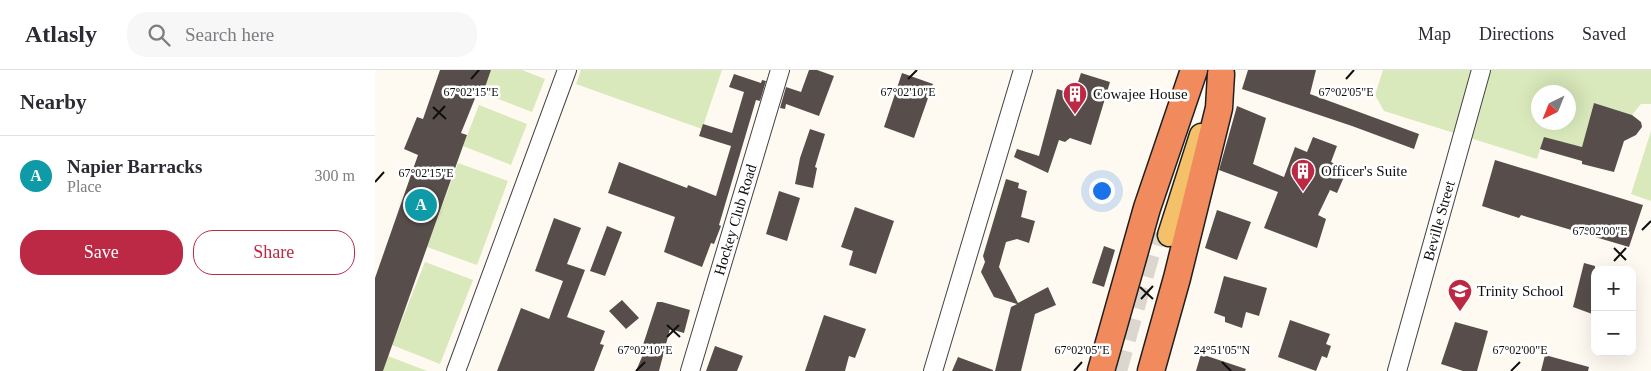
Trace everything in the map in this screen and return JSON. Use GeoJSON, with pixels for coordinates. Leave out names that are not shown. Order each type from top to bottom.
{"type":"FeatureCollection","features":[{"type":"Feature","properties":{"kind":"highway"},"geometry":{"type":"LineString","coordinates":[[1101,371],[1147,208],[1194,70]]}},
{"type":"Feature","properties":{"kind":"highway"},"geometry":{"type":"LineString","coordinates":[[1151,371],[1177,278],[1219,108],[1215,71]]}},
{"type":"Feature","properties":{"kind":"main road"},"geometry":{"type":"LineString","coordinates":[[1162,233],[1215,71]]}},
{"type":"Feature","properties":{"kind":"street"},"geometry":{"type":"LineString","coordinates":[[456,371],[567,70]]}},
{"type":"Feature","properties":{"kind":"street","name":"Hockey Club Road"},"geometry":{"type":"LineString","coordinates":[[690,371],[780,70]]}},
{"type":"Feature","properties":{"kind":"street"},"geometry":{"type":"LineString","coordinates":[[933,371],[1023,70]]}},
{"type":"Feature","properties":{"kind":"street","name":"Beville Street"},"geometry":{"type":"LineString","coordinates":[[1397,371],[1481,70]]}},
{"type":"Feature","properties":{"kind":"green space"},"geometry":{"type":"Polygon","coordinates":[[[491,70],[522,70],[545,79],[532,112],[483,93],[491,70]]]}},
{"type":"Feature","properties":{"kind":"green space"},"geometry":{"type":"Polygon","coordinates":[[[581,70],[722,70],[702,129],[576,84],[581,70]]]}},
{"type":"Feature","properties":{"kind":"green space"},"geometry":{"type":"Polygon","coordinates":[[[1383,70],[1651,70],[1651,104],[1641,104],[1632,115],[1594,103],[1582,147],[1544,138],[1537,159],[1384,111],[1375,95],[1383,70]]]}},
{"type":"Feature","properties":{"kind":"green space"},"geometry":{"type":"Polygon","coordinates":[[[479,105],[527,124],[511,165],[463,146],[479,105]]]}},
{"type":"Feature","properties":{"kind":"green space"},"geometry":{"type":"Polygon","coordinates":[[[1651,131],[1651,201],[1631,194],[1651,131]]]}},
{"type":"Feature","properties":{"kind":"green space"},"geometry":{"type":"Polygon","coordinates":[[[458,163],[508,181],[477,265],[427,247],[458,163]]]}},
{"type":"Feature","properties":{"kind":"green space"},"geometry":{"type":"Polygon","coordinates":[[[425,262],[473,280],[440,364],[392,345],[425,262]]]}},
{"type":"Feature","properties":{"kind":"green space"},"geometry":{"type":"Polygon","coordinates":[[[388,356],[427,371],[383,371],[388,356]]]}},
{"type":"Feature","properties":{"kind":"building"},"geometry":{"type":"Polygon","coordinates":[[[440,70],[491,70],[483,93],[478,91],[461,133],[467,135],[383,371],[375,371],[375,278],[418,155],[404,149],[417,117],[423,119],[440,70]]]}},
{"type":"Feature","properties":{"kind":"building"},"geometry":{"type":"Polygon","coordinates":[[[809,70],[817,70],[834,76],[819,116],[786,104],[785,109],[780,108],[786,87],[801,92],[809,70]]]}},
{"type":"Feature","properties":{"kind":"building"},"geometry":{"type":"Polygon","coordinates":[[[1248,70],[1316,70],[1310,94],[1419,134],[1414,149],[1242,89],[1248,70]]]}},
{"type":"Feature","properties":{"kind":"building"},"geometry":{"type":"Polygon","coordinates":[[[902,73],[933,84],[914,138],[884,127],[902,73]]]}},
{"type":"Feature","properties":{"kind":"building","name":"Cowajee House"},"geometry":{"type":"Polygon","coordinates":[[[1081,73],[1110,82],[1091,145],[1070,138],[1065,142],[1059,140],[1048,173],[1014,157],[1017,149],[1039,156],[1057,89],[1074,94],[1081,73]]]}},
{"type":"Feature","properties":{"kind":"building"},"geometry":{"type":"Polygon","coordinates":[[[734,74],[761,83],[762,80],[766,81],[760,101],[756,100],[719,225],[721,226],[714,244],[711,243],[702,267],[664,252],[675,217],[608,193],[619,162],[687,188],[688,185],[716,196],[731,146],[699,136],[703,124],[732,133],[744,92],[729,87],[734,74]]]}},
{"type":"Feature","properties":{"kind":"building"},"geometry":{"type":"Polygon","coordinates":[[[1594,103],[1632,115],[1641,122],[1642,127],[1636,135],[1624,141],[1614,172],[1582,164],[1582,161],[1540,149],[1544,137],[1582,147],[1594,103]]]}},
{"type":"Feature","properties":{"kind":"building","name":"Officer's Suite"},"geometry":{"type":"Polygon","coordinates":[[[1237,106],[1266,118],[1253,164],[1284,177],[1295,147],[1307,152],[1313,137],[1337,146],[1331,162],[1347,170],[1337,193],[1330,190],[1318,215],[1326,219],[1317,248],[1264,228],[1278,192],[1219,170],[1237,106]]]}},
{"type":"Feature","properties":{"kind":"building"},"geometry":{"type":"Polygon","coordinates":[[[810,129],[825,134],[815,167],[817,168],[813,188],[795,184],[800,158],[810,129]]]}},
{"type":"Feature","properties":{"kind":"building"},"geometry":{"type":"Polygon","coordinates":[[[1495,160],[1643,205],[1629,247],[1521,215],[1519,218],[1482,206],[1495,160]]]}},
{"type":"Feature","properties":{"kind":"building"},"geometry":{"type":"Polygon","coordinates":[[[1006,179],[1019,183],[1018,188],[1027,191],[1021,217],[1035,221],[1029,243],[1017,239],[1006,242],[999,267],[1018,303],[1048,287],[1056,305],[1035,314],[1021,371],[995,371],[1011,307],[1017,304],[994,297],[981,272],[985,262],[983,256],[1006,179]]]}},
{"type":"Feature","properties":{"kind":"building"},"geometry":{"type":"Polygon","coordinates":[[[779,191],[800,198],[787,241],[766,234],[779,191]]]}},
{"type":"Feature","properties":{"kind":"building"},"geometry":{"type":"Polygon","coordinates":[[[855,207],[894,221],[876,274],[849,265],[853,251],[841,247],[855,207]]]}},
{"type":"Feature","properties":{"kind":"building"},"geometry":{"type":"Polygon","coordinates":[[[1217,210],[1251,222],[1237,260],[1205,248],[1217,210]]]}},
{"type":"Feature","properties":{"kind":"building"},"geometry":{"type":"Polygon","coordinates":[[[554,218],[581,228],[567,264],[585,270],[567,317],[605,331],[600,344],[604,345],[594,371],[497,371],[521,308],[549,319],[563,281],[535,271],[554,218]]]}},
{"type":"Feature","properties":{"kind":"building"},"geometry":{"type":"Polygon","coordinates":[[[607,226],[622,232],[605,276],[590,271],[607,226]]]}},
{"type":"Feature","properties":{"kind":"building"},"geometry":{"type":"Polygon","coordinates":[[[1104,246],[1115,250],[1104,287],[1092,283],[1104,246]]]}},
{"type":"Feature","properties":{"kind":"building"},"geometry":{"type":"Polygon","coordinates":[[[1584,263],[1595,266],[1591,266],[1591,314],[1573,307],[1584,263]]]}},
{"type":"Feature","properties":{"kind":"building"},"geometry":{"type":"Polygon","coordinates":[[[1224,276],[1267,288],[1259,316],[1246,312],[1242,328],[1225,322],[1225,317],[1214,313],[1224,276]]]}},
{"type":"Feature","properties":{"kind":"building"},"geometry":{"type":"Polygon","coordinates":[[[622,300],[639,318],[626,329],[609,311],[622,300]]]}},
{"type":"Feature","properties":{"kind":"building"},"geometry":{"type":"Polygon","coordinates":[[[657,302],[690,310],[684,333],[670,329],[659,371],[636,371],[644,352],[641,351],[657,302]]]}},
{"type":"Feature","properties":{"kind":"building"},"geometry":{"type":"Polygon","coordinates":[[[824,315],[866,329],[855,358],[849,356],[845,371],[805,371],[824,315]]]}},
{"type":"Feature","properties":{"kind":"building"},"geometry":{"type":"Polygon","coordinates":[[[1290,320],[1330,334],[1326,344],[1331,346],[1327,358],[1322,356],[1316,371],[1278,357],[1290,320]]]}},
{"type":"Feature","properties":{"kind":"building"},"geometry":{"type":"Polygon","coordinates":[[[1455,322],[1488,331],[1477,371],[1463,371],[1441,364],[1455,322]]]}},
{"type":"Feature","properties":{"kind":"building"},"geometry":{"type":"Polygon","coordinates":[[[715,346],[743,356],[737,371],[706,371],[715,346]]]}},
{"type":"Feature","properties":{"kind":"building"},"geometry":{"type":"Polygon","coordinates":[[[1201,354],[1246,369],[1245,371],[1196,371],[1201,354]]]}},
{"type":"Feature","properties":{"kind":"building"},"geometry":{"type":"Polygon","coordinates":[[[1545,355],[1589,367],[1588,371],[1541,371],[1545,355]]]}},
{"type":"Feature","properties":{"kind":"building"},"geometry":{"type":"Polygon","coordinates":[[[958,357],[993,370],[993,371],[952,371],[958,357]]]}},
{"type":"Feature","properties":{"kind":"tunnel"},"geometry":{"type":"LineString","coordinates":[[1116,371],[1155,232]]}},
{"type":"Feature","properties":{"kind":"place","name":"Cowajee House"},"geometry":{"type":"Point","coordinates":[1075,115]}},
{"type":"Feature","properties":{"kind":"place","name":"Officer's Suite"},"geometry":{"type":"Point","coordinates":[1303,192]}},
{"type":"Feature","properties":{"kind":"place","name":"Napier Barracks"},"geometry":{"type":"Point","coordinates":[421,205]}},
{"type":"Feature","properties":{"kind":"place","name":"Trinity School"},"geometry":{"type":"Point","coordinates":[1460,312]}}]}
